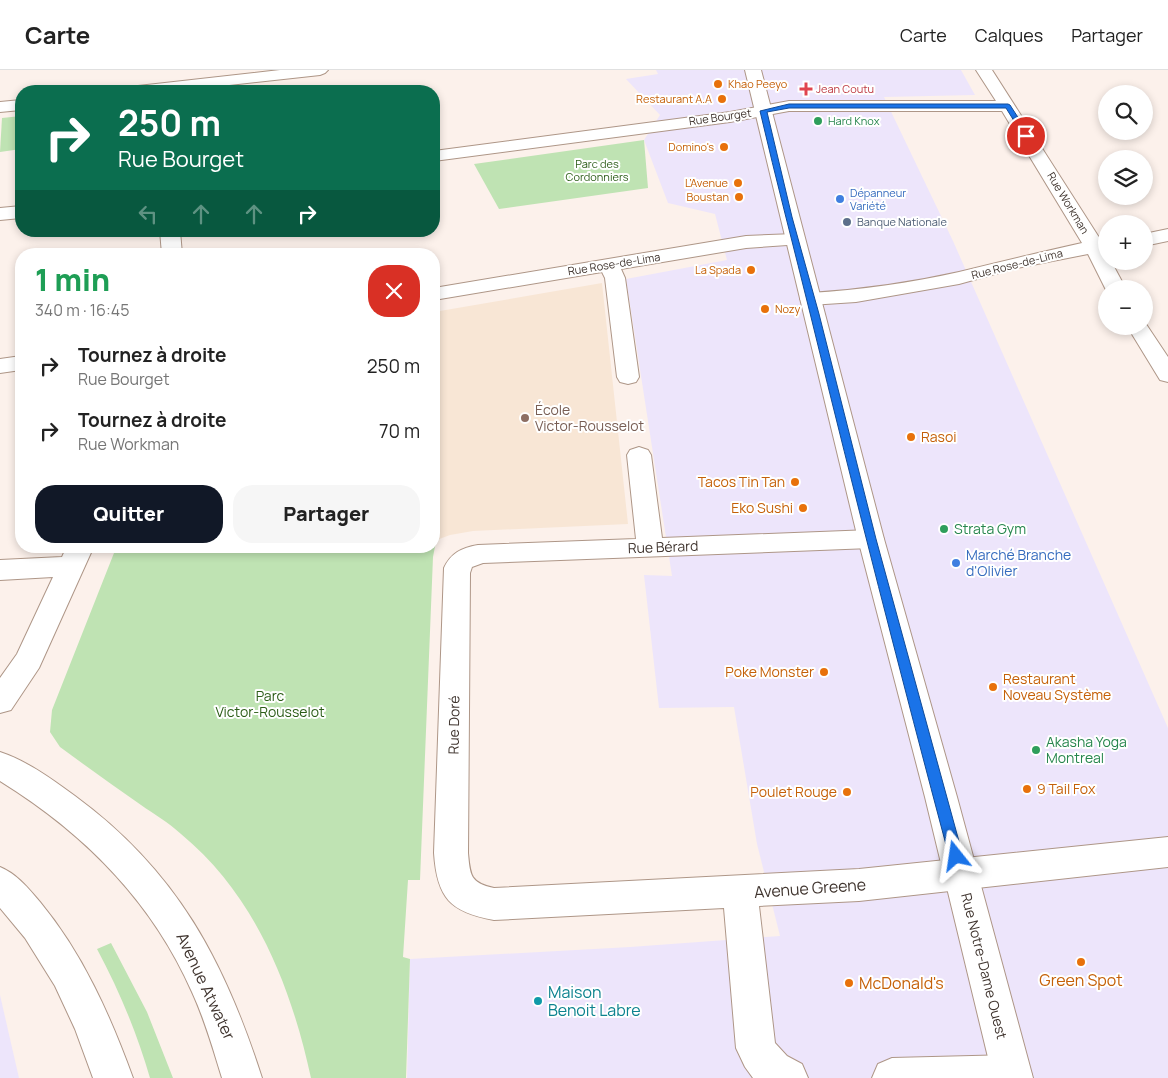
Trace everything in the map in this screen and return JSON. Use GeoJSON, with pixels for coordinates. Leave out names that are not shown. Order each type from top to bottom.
{"type":"FeatureCollection","features":[{"type":"Feature","properties":{"kind":"street"},"geometry":{"type":"LineString","coordinates":[[166,85],[320,70]]}},
{"type":"Feature","properties":{"kind":"street","name":"Rue Notre-Dame Ouest"},"geometry":{"type":"LineString","coordinates":[[753,70],[871,539],[961,874],[1012,1077]]}},
{"type":"Feature","properties":{"kind":"street","name":"Rue Workman"},"geometry":{"type":"LineString","coordinates":[[984,70],[1083,226],[1098,243]]}},
{"type":"Feature","properties":{"kind":"street"},"geometry":{"type":"LineString","coordinates":[[0,107],[15,106]]}},
{"type":"Feature","properties":{"kind":"street","name":"Rue Bourget"},"geometry":{"type":"LineString","coordinates":[[440,155],[789,106],[1008,106]]}},
{"type":"Feature","properties":{"kind":"street"},"geometry":{"type":"LineString","coordinates":[[0,214],[15,213]]}},
{"type":"Feature","properties":{"kind":"street"},"geometry":{"type":"LineString","coordinates":[[1153,238],[1168,235]]}},
{"type":"Feature","properties":{"kind":"street","name":"Rue Rose-de-Lima"},"geometry":{"type":"LineString","coordinates":[[440,293],[746,242],[795,240]]}},
{"type":"Feature","properties":{"kind":"street","name":"Rue Rose-de-Lima"},"geometry":{"type":"LineString","coordinates":[[810,299],[856,296],[959,278],[1014,263],[1098,245]]}},
{"type":"Feature","properties":{"kind":"street"},"geometry":{"type":"LineString","coordinates":[[609,265],[615,278],[628,377]]}},
{"type":"Feature","properties":{"kind":"street"},"geometry":{"type":"LineString","coordinates":[[1144,335],[1168,375]]}},
{"type":"Feature","properties":{"kind":"street"},"geometry":{"type":"LineString","coordinates":[[0,366],[15,364]]}},
{"type":"Feature","properties":{"kind":"street"},"geometry":{"type":"LineString","coordinates":[[638,455],[650,548]]}},
{"type":"Feature","properties":{"kind":"street","name":"Rue Bérard"},"geometry":{"type":"LineString","coordinates":[[458,564],[465,558],[483,554],[871,539]]}},
{"type":"Feature","properties":{"kind":"street"},"geometry":{"type":"LineString","coordinates":[[0,570],[77,556]]}},
{"type":"Feature","properties":{"kind":"street"},"geometry":{"type":"LineString","coordinates":[[0,701],[29,660],[77,556]]}},
{"type":"Feature","properties":{"kind":"street","name":"Rue Doré"},"geometry":{"type":"LineString","coordinates":[[458,564],[456,573],[451,853],[452,869],[458,886]]}},
{"type":"Feature","properties":{"kind":"street","name":"Avenue Atwater"},"geometry":{"type":"LineString","coordinates":[[0,765],[49,794],[88,824],[130,863],[162,902],[180,929],[201,969],[231,1039],[242,1078]]}},
{"type":"Feature","properties":{"kind":"street","name":"Avenue Greene"},"geometry":{"type":"LineString","coordinates":[[458,886],[461,891],[478,902],[494,904],[876,884],[1036,864],[1168,852]]}},
{"type":"Feature","properties":{"kind":"street"},"geometry":{"type":"LineString","coordinates":[[0,883],[24,908],[71,976],[92,1018],[113,1078]]}},
{"type":"Feature","properties":{"kind":"street"},"geometry":{"type":"LineString","coordinates":[[740,892],[756,1048],[770,1068],[788,1078]]}},
{"type":"Feature","properties":{"kind":"street"},"geometry":{"type":"LineString","coordinates":[[892,1078],[1012,1077]]}},
{"type":"Feature","properties":{"kind":"shaded area"},"geometry":{"type":"Polygon","coordinates":[[[656,70],[961,70],[975,95],[884,97],[953,241],[1168,728],[1168,1078],[407,1078],[410,959],[630,947],[780,936],[757,844],[734,707],[659,708],[644,575],[672,576],[626,279],[727,260],[715,214],[668,203],[644,140],[660,115],[626,79],[658,74],[656,70]]]}},
{"type":"Feature","properties":{"kind":"shaded area","name":"École Victor-Rousselot"},"geometry":{"type":"Polygon","coordinates":[[[602,283],[628,524],[473,531],[440,539],[440,311],[602,283]]]}},
{"type":"Feature","properties":{"kind":"shaded area"},"geometry":{"type":"Polygon","coordinates":[[[0,995],[19,1078],[0,1078],[0,995]]]}},
{"type":"Feature","properties":{"kind":"green space"},"geometry":{"type":"Polygon","coordinates":[[[15,117],[15,150],[0,152],[2,118],[15,117]]]}},
{"type":"Feature","properties":{"kind":"green space","name":"Parc des Cordonniers"},"geometry":{"type":"Polygon","coordinates":[[[644,140],[648,188],[499,209],[474,164],[644,140]]]}},
{"type":"Feature","properties":{"kind":"green space","name":"Parc Victor-Rousselot"},"geometry":{"type":"Polygon","coordinates":[[[114,553],[434,553],[420,880],[408,880],[403,957],[410,959],[406,1078],[311,1078],[293,1010],[281,976],[266,944],[230,885],[207,858],[176,830],[60,747],[50,732],[52,710],[114,553]]]}},
{"type":"Feature","properties":{"kind":"green space"},"geometry":{"type":"Polygon","coordinates":[[[111,943],[147,1012],[173,1078],[150,1078],[127,1012],[97,949],[111,943]]]}},
{"type":"Feature","properties":{"kind":"place","name":"Khao Peeyo"},"geometry":{"type":"Point","coordinates":[718,84]}},
{"type":"Feature","properties":{"kind":"place","name":"Jean Coutu"},"geometry":{"type":"Point","coordinates":[806,89]}},
{"type":"Feature","properties":{"kind":"place","name":"Restaurant A.A"},"geometry":{"type":"Point","coordinates":[722,99]}},
{"type":"Feature","properties":{"kind":"place","name":"Hard Knox"},"geometry":{"type":"Point","coordinates":[818,121]}},
{"type":"Feature","properties":{"kind":"place","name":"Domino's"},"geometry":{"type":"Point","coordinates":[724,147]}},
{"type":"Feature","properties":{"kind":"place","name":"L’Avenue"},"geometry":{"type":"Point","coordinates":[738,183]}},
{"type":"Feature","properties":{"kind":"place","name":"Boustan"},"geometry":{"type":"Point","coordinates":[739,197]}},
{"type":"Feature","properties":{"kind":"place","name":"Dépanneur Variété"},"geometry":{"type":"Point","coordinates":[840,199]}},
{"type":"Feature","properties":{"kind":"place","name":"Banque Nationale"},"geometry":{"type":"Point","coordinates":[847,222]}},
{"type":"Feature","properties":{"kind":"place","name":"La Spada"},"geometry":{"type":"Point","coordinates":[751,270]}},
{"type":"Feature","properties":{"kind":"place","name":"Nozy"},"geometry":{"type":"Point","coordinates":[765,309]}},
{"type":"Feature","properties":{"kind":"place","name":"École Victor-Rousselot"},"geometry":{"type":"Point","coordinates":[525,418]}},
{"type":"Feature","properties":{"kind":"place","name":"Rasoi"},"geometry":{"type":"Point","coordinates":[911,437]}},
{"type":"Feature","properties":{"kind":"place","name":"Tacos Tin Tan"},"geometry":{"type":"Point","coordinates":[795,482]}},
{"type":"Feature","properties":{"kind":"place","name":"Eko Sushi"},"geometry":{"type":"Point","coordinates":[803,508]}},
{"type":"Feature","properties":{"kind":"place","name":"Strata Gym"},"geometry":{"type":"Point","coordinates":[944,529]}},
{"type":"Feature","properties":{"kind":"place","name":"Marché Branche d'Olivier"},"geometry":{"type":"Point","coordinates":[956,563]}},
{"type":"Feature","properties":{"kind":"place","name":"Poke Monster"},"geometry":{"type":"Point","coordinates":[824,672]}},
{"type":"Feature","properties":{"kind":"place","name":"Restaurant Noveau Système"},"geometry":{"type":"Point","coordinates":[993,687]}},
{"type":"Feature","properties":{"kind":"place","name":"Akasha Yoga Montreal"},"geometry":{"type":"Point","coordinates":[1036,750]}},
{"type":"Feature","properties":{"kind":"place","name":"9 Tail Fox"},"geometry":{"type":"Point","coordinates":[1027,789]}},
{"type":"Feature","properties":{"kind":"place","name":"Poulet Rouge"},"geometry":{"type":"Point","coordinates":[847,792]}},
{"type":"Feature","properties":{"kind":"place","name":"Green Spot"},"geometry":{"type":"Point","coordinates":[1081,962]}},
{"type":"Feature","properties":{"kind":"place","name":"McDonald's"},"geometry":{"type":"Point","coordinates":[849,983]}},
{"type":"Feature","properties":{"kind":"place","name":"Maison Benoit Labre"},"geometry":{"type":"Point","coordinates":[538,1001]}},
{"type":"Feature","properties":{"kind":"route"},"geometry":{"type":"LineString","coordinates":[[956,856],[871,539],[815,314],[788,217],[764,111],[789,106],[1008,106],[1026,136]]}}]}
